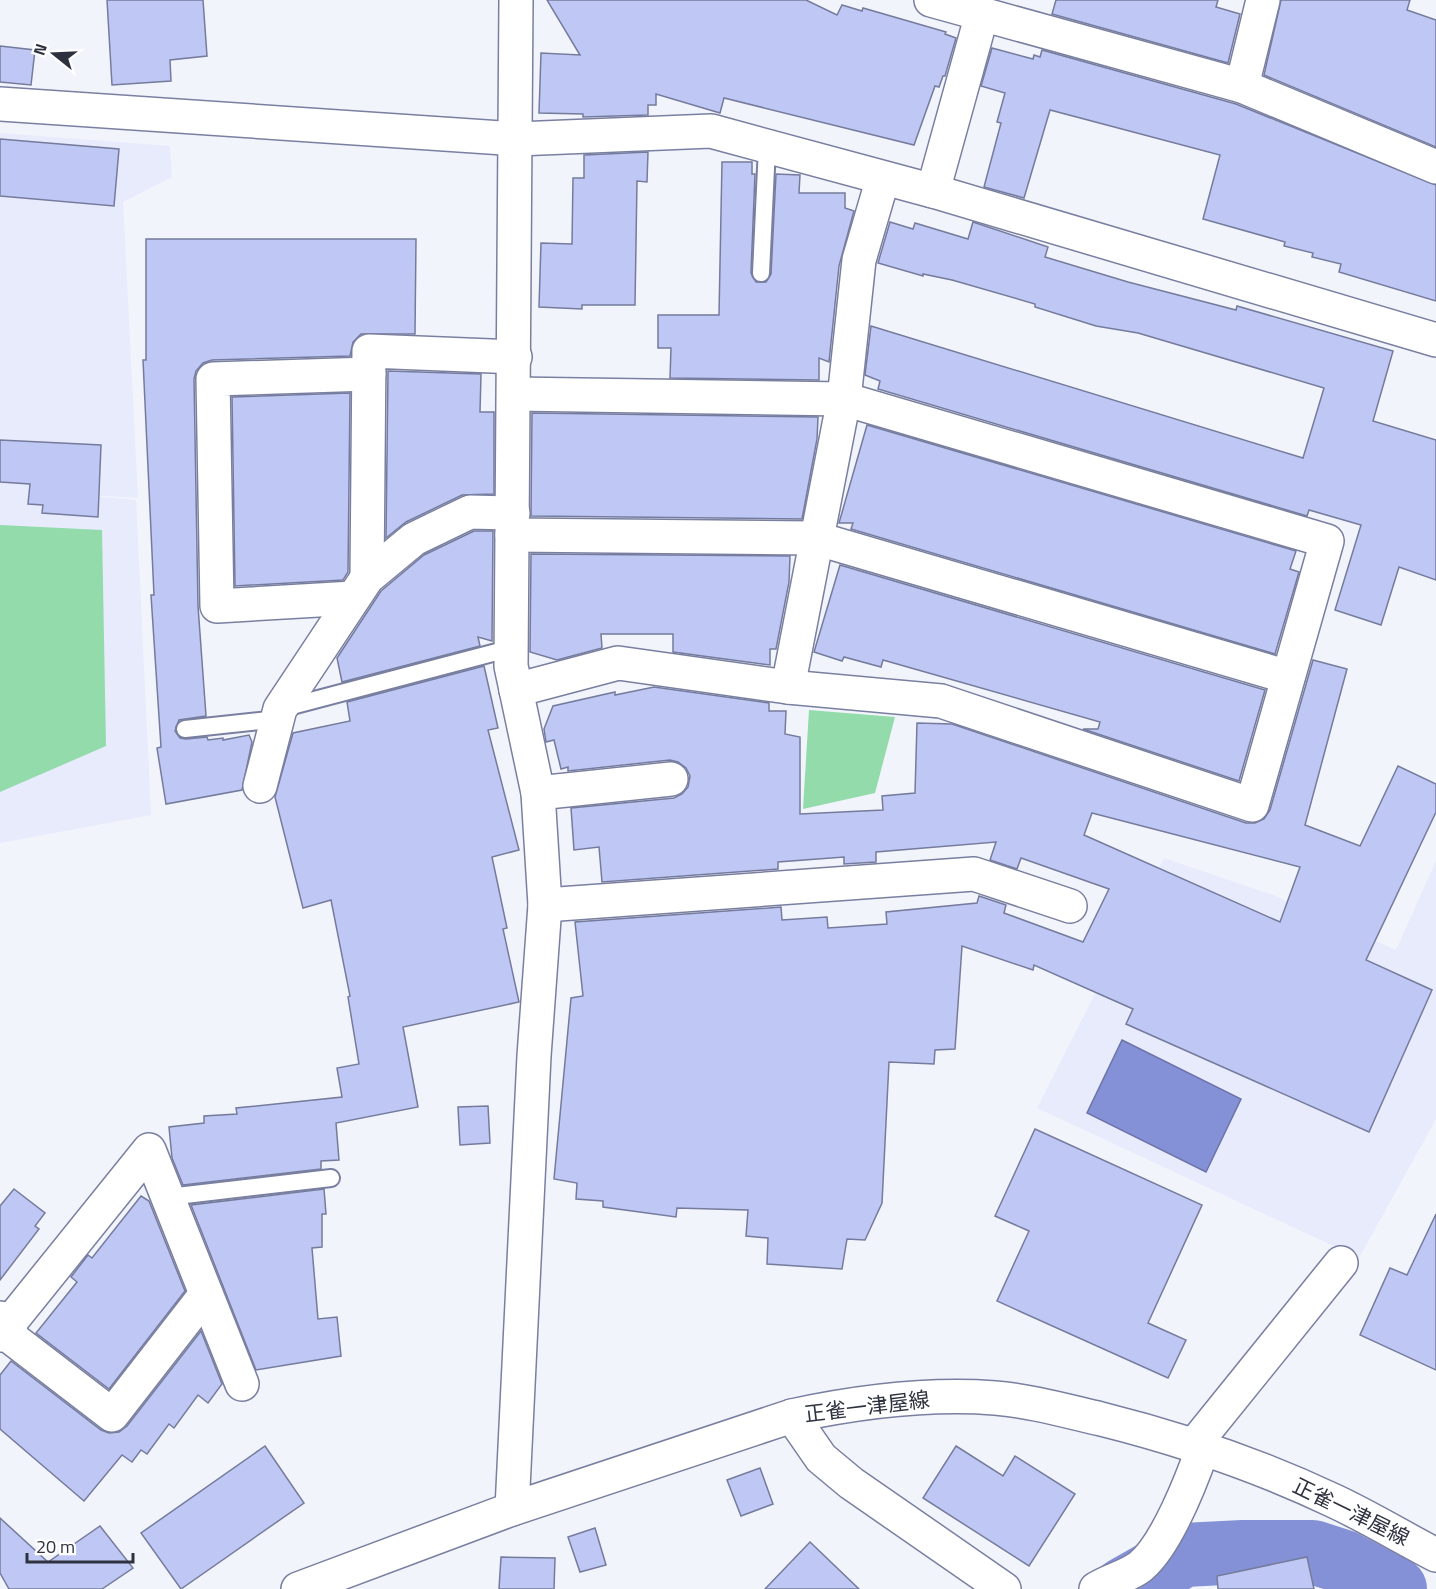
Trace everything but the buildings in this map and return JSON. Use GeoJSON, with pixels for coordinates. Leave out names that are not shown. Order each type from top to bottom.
{"type":"FeatureCollection","features":[{"type":"Feature","properties":{"kind":"street"},"geometry":{"type":"LineString","coordinates":[[512,1509],[534,1056],[545,905],[538,793],[511,666],[517,138],[516,0]]}},
{"type":"Feature","properties":{"kind":"street"},"geometry":{"type":"LineString","coordinates":[[931,0],[1242,86],[1436,167]]}},
{"type":"Feature","properties":{"kind":"street"},"geometry":{"type":"LineString","coordinates":[[1242,86],[1263,0]]}},
{"type":"Feature","properties":{"kind":"street"},"geometry":{"type":"LineString","coordinates":[[933,191],[982,14]]}},
{"type":"Feature","properties":{"kind":"street"},"geometry":{"type":"LineString","coordinates":[[0,104],[517,138],[711,131],[933,191],[1436,340]]}},
{"type":"Feature","properties":{"kind":"street"},"geometry":{"type":"LineString","coordinates":[[788,687],[815,538],[844,399],[859,260],[883,178]]}},
{"type":"Feature","properties":{"kind":"street"},"geometry":{"type":"LineString","coordinates":[[360,588],[369,351],[515,357]]}},
{"type":"Feature","properties":{"kind":"street"},"geometry":{"type":"LineString","coordinates":[[360,588],[218,606],[213,379],[369,374]]}},
{"type":"Feature","properties":{"kind":"street"},"geometry":{"type":"LineString","coordinates":[[514,394],[844,399],[1327,541],[1252,805],[941,701],[788,687],[618,663],[516,690]]}},
{"type":"Feature","properties":{"kind":"street"},"geometry":{"type":"LineString","coordinates":[[260,786],[279,714],[360,588],[414,539],[470,513],[513,524],[815,538],[1288,677]]}},
{"type":"Feature","properties":{"kind":"street"},"geometry":{"type":"LineString","coordinates":[[538,793],[671,779]]}},
{"type":"Feature","properties":{"kind":"street"},"geometry":{"type":"LineString","coordinates":[[545,905],[974,874],[1070,906]]}},
{"type":"Feature","properties":{"kind":"street"},"geometry":{"type":"LineString","coordinates":[[206,1294],[112,1414],[13,1340],[3,1326],[149,1150],[242,1384]]}},
{"type":"Feature","properties":{"kind":"street"},"geometry":{"type":"LineString","coordinates":[[1096,1589],[1141,1565],[1167,1530],[1191,1483],[1198,1446],[1341,1263]]}},
{"type":"Feature","properties":{"kind":"street","name":"正雀一津屋線"},"geometry":{"type":"LineString","coordinates":[[298,1589],[512,1509],[792,1416],[885,1402],[995,1398],[1053,1407],[1198,1446],[1333,1500],[1436,1555]]}},
{"type":"Feature","properties":{"kind":"street"},"geometry":{"type":"LineString","coordinates":[[792,1416],[821,1458],[851,1483],[1004,1589]]}},
{"type":"Feature","properties":{"kind":"lane"},"geometry":{"type":"LineString","coordinates":[[761,273],[767,147]]}},
{"type":"Feature","properties":{"kind":"lane"},"geometry":{"type":"LineString","coordinates":[[185,729],[279,714],[512,648]]}},
{"type":"Feature","properties":{"kind":"lane"},"geometry":{"type":"LineString","coordinates":[[168,1197],[331,1178]]}},
{"type":"Feature","properties":{"kind":"shaded area"},"geometry":{"type":"Polygon","coordinates":[[[0,133],[170,146],[172,177],[123,202],[138,498],[57,493],[136,500],[151,815],[0,843],[0,133]]]}},
{"type":"Feature","properties":{"kind":"shaded area"},"geometry":{"type":"Polygon","coordinates":[[[1164,858],[1273,895],[1396,950],[1436,861],[1436,1119],[1359,1258],[1037,1108],[1164,858]]]}},
{"type":"Feature","properties":{"kind":"green space"},"geometry":{"type":"Polygon","coordinates":[[[0,525],[102,530],[106,746],[0,792],[0,525]]]}},
{"type":"Feature","properties":{"kind":"green space"},"geometry":{"type":"Polygon","coordinates":[[[809,710],[895,717],[875,793],[803,809],[809,710]]]}},
{"type":"Feature","properties":{"kind":"water"},"geometry":{"type":"Polygon","coordinates":[[[1122,1040],[1241,1099],[1206,1172],[1087,1113],[1122,1040]]]}},
{"type":"Feature","properties":{"kind":"waterway"},"geometry":{"type":"LineString","coordinates":[[1124,1589],[1184,1555],[1243,1552],[1313,1552],[1344,1562],[1395,1589]]}}]}
